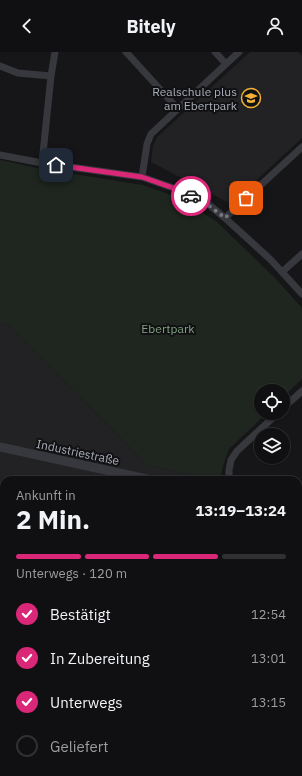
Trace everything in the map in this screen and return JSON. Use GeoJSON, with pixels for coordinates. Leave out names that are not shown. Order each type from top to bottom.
{"type":"FeatureCollection","features":[{"type":"Feature","properties":{"kind":"street"},"geometry":{"type":"LineString","coordinates":[[42,163],[54,52]]}},
{"type":"Feature","properties":{"kind":"street"},"geometry":{"type":"LineString","coordinates":[[126,52],[178,109]]}},
{"type":"Feature","properties":{"kind":"street"},"geometry":{"type":"LineString","coordinates":[[215,52],[226,64]]}},
{"type":"Feature","properties":{"kind":"street"},"geometry":{"type":"LineString","coordinates":[[142,177],[147,144],[151,134],[239,52]]}},
{"type":"Feature","properties":{"kind":"street"},"geometry":{"type":"LineString","coordinates":[[0,66],[18,73],[51,76]]}},
{"type":"Feature","properties":{"kind":"street"},"geometry":{"type":"LineString","coordinates":[[225,218],[302,147]]}},
{"type":"Feature","properties":{"kind":"street"},"geometry":{"type":"LineString","coordinates":[[0,155],[42,163],[142,177],[179,190],[207,204],[225,218],[282,272],[302,294]]}},
{"type":"Feature","properties":{"kind":"street"},"geometry":{"type":"LineString","coordinates":[[282,272],[302,254]]}},
{"type":"Feature","properties":{"kind":"street"},"geometry":{"type":"LineString","coordinates":[[290,402],[302,391]]}},
{"type":"Feature","properties":{"kind":"street"},"geometry":{"type":"LineString","coordinates":[[229,476],[231,460],[237,451],[270,420]]}},
{"type":"Feature","properties":{"kind":"street","name":"Industriestraße"},"geometry":{"type":"LineString","coordinates":[[0,447],[132,476]]}},
{"type":"Feature","properties":{"kind":"shaded area","name":"Realschule plus am Ebertpark"},"geometry":{"type":"Polygon","coordinates":[[[250,52],[298,52],[302,56],[302,138],[231,204],[151,162],[153,146],[157,137],[250,52]]]}},
{"type":"Feature","properties":{"kind":"shaded area"},"geometry":{"type":"Polygon","coordinates":[[[0,323],[10,326],[147,465],[196,476],[0,476],[0,323]]]}},
{"type":"Feature","properties":{"kind":"green space","name":"Ebertpark"},"geometry":{"type":"Polygon","coordinates":[[[0,160],[42,169],[143,185],[177,197],[216,221],[275,278],[302,308],[302,379],[290,390],[290,384],[254,384],[254,420],[260,420],[229,449],[221,476],[196,476],[147,465],[10,326],[0,323],[0,160]]]}},
{"type":"Feature","properties":{"kind":"way so far"},"geometry":{"type":"LineString","coordinates":[[191,196],[207,204],[225,218],[246,198]]}},
{"type":"Feature","properties":{"kind":"place","name":"Realschule plus am Ebertpark"},"geometry":{"type":"Point","coordinates":[251,98]}},
{"type":"Feature","properties":{"kind":"route"},"geometry":{"type":"LineString","coordinates":[[56,165],[142,177],[179,190],[191,196]]}}]}
